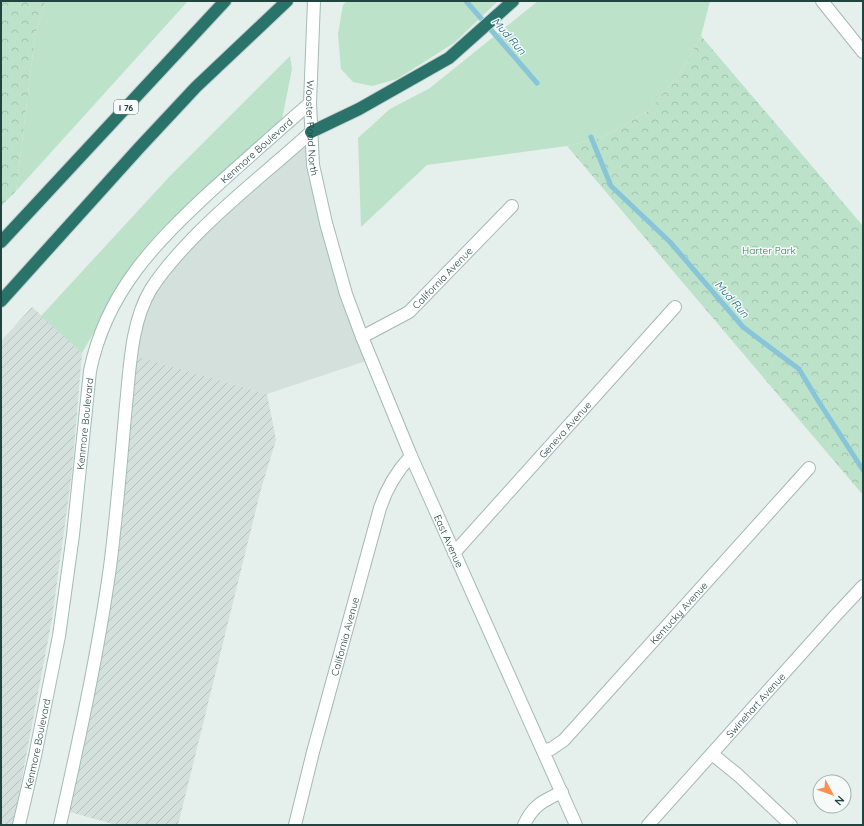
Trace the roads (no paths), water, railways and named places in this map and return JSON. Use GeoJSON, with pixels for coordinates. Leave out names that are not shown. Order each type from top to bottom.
{"type":"FeatureCollection","features":[{"type":"Feature","properties":{"kind":"highway","name":"I 76"},"geometry":{"type":"LineString","coordinates":[[1,242],[225,1]]}},
{"type":"Feature","properties":{"kind":"highway"},"geometry":{"type":"LineString","coordinates":[[1,301],[196,87],[287,1]]}},
{"type":"Feature","properties":{"kind":"highway"},"geometry":{"type":"LineString","coordinates":[[311,132],[359,109],[449,58],[513,1]]}},
{"type":"Feature","properties":{"kind":"main road","name":"Wooster Road North"},"geometry":{"type":"LineString","coordinates":[[314,1],[310,103],[313,165],[334,253]]}},
{"type":"Feature","properties":{"kind":"main road"},"geometry":{"type":"LineString","coordinates":[[822,1],[863,52]]}},
{"type":"Feature","properties":{"kind":"main road","name":"Kenmore Boulevard"},"geometry":{"type":"LineString","coordinates":[[19,825],[35,756],[59,636],[73,535],[90,371],[95,349],[105,321],[120,294],[136,270],[167,233],[310,103]]}},
{"type":"Feature","properties":{"kind":"main road","name":"Kenmore Boulevard"},"geometry":{"type":"LineString","coordinates":[[60,825],[98,640],[110,565],[132,345],[142,309],[150,290],[164,270],[182,249],[250,184],[311,132]]}},
{"type":"Feature","properties":{"kind":"main road","name":"California Avenue"},"geometry":{"type":"LineString","coordinates":[[362,337],[409,312],[512,206]]}},
{"type":"Feature","properties":{"kind":"main road","name":"East Avenue"},"geometry":{"type":"LineString","coordinates":[[334,253],[346,294],[362,337],[410,456],[576,825]]}},
{"type":"Feature","properties":{"kind":"main road","name":"Geneva Avenue"},"geometry":{"type":"LineString","coordinates":[[454,553],[676,307]]}},
{"type":"Feature","properties":{"kind":"main road","name":"California Avenue"},"geometry":{"type":"LineString","coordinates":[[295,825],[313,752],[380,508],[387,489],[395,475],[410,456]]}},
{"type":"Feature","properties":{"kind":"main road","name":"Kentucky Avenue"},"geometry":{"type":"LineString","coordinates":[[543,750],[551,749],[564,740],[810,468]]}},
{"type":"Feature","properties":{"kind":"main road","name":"Swinehart Avenue"},"geometry":{"type":"LineString","coordinates":[[648,825],[863,586]]}},
{"type":"Feature","properties":{"kind":"main road"},"geometry":{"type":"LineString","coordinates":[[712,754],[791,825]]}},
{"type":"Feature","properties":{"kind":"main road"},"geometry":{"type":"LineString","coordinates":[[524,825],[529,814],[539,803],[562,792]]}},
{"type":"Feature","properties":{"kind":"waterway","name":"Mud Run"},"geometry":{"type":"LineString","coordinates":[[466,1],[537,83]]}},
{"type":"Feature","properties":{"kind":"waterway","name":"Mud Run"},"geometry":{"type":"LineString","coordinates":[[591,137],[611,186],[670,242],[743,327],[799,369],[863,470]]}},
{"type":"Feature","properties":{"kind":"park label","name":"Harter Park"},"geometry":{"type":"Point","coordinates":[769,250]}}]}
